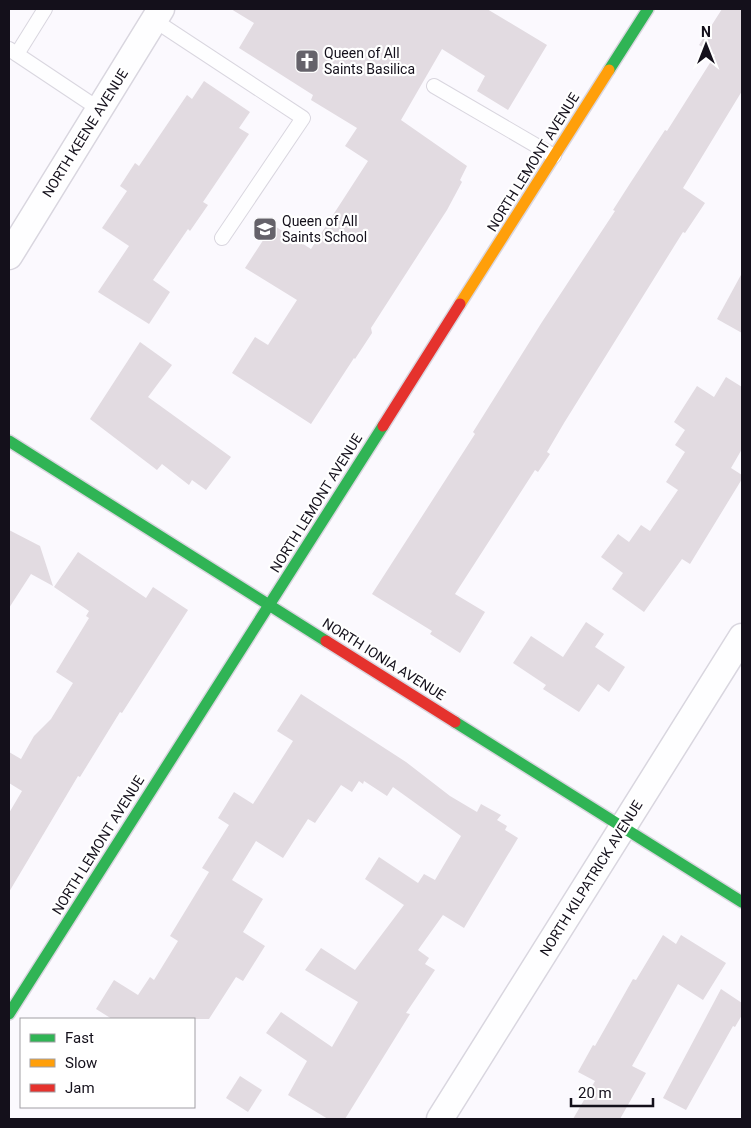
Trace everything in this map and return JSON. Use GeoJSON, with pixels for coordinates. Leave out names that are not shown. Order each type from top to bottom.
{"type":"FeatureCollection","features":[{"type":"Feature","properties":{"kind":"street","name":"NORTH LEMONT AVENUE"},"geometry":{"type":"LineString","coordinates":[[9,1014],[648,9]]}},
{"type":"Feature","properties":{"kind":"street","name":"NORTH KEENE AVENUE"},"geometry":{"type":"LineString","coordinates":[[9,256],[157,14]]}},
{"type":"Feature","properties":{"kind":"street","name":"NORTH IONIA AVENUE"},"geometry":{"type":"LineString","coordinates":[[9,441],[742,902]]}},
{"type":"Feature","properties":{"kind":"street","name":"NORTH KILPATRICK AVENUE"},"geometry":{"type":"LineString","coordinates":[[440,1119],[742,637]]}},
{"type":"Feature","properties":{"kind":"lane"},"geometry":{"type":"LineString","coordinates":[[46,9],[13,51],[99,109]]}},
{"type":"Feature","properties":{"kind":"lane"},"geometry":{"type":"LineString","coordinates":[[157,14],[303,118],[222,238]]}},
{"type":"Feature","properties":{"kind":"lane"},"geometry":{"type":"LineString","coordinates":[[434,86],[554,156]]}},
{"type":"Feature","properties":{"kind":"building"},"geometry":{"type":"Polygon","coordinates":[[[231,9],[487,9],[547,45],[508,110],[477,91],[485,76],[442,49],[401,120],[467,166],[460,180],[462,182],[447,210],[371,328],[372,333],[311,424],[232,373],[255,337],[268,345],[297,300],[245,268],[273,225],[311,249],[368,161],[345,146],[357,128],[311,100],[313,95],[239,48],[254,23],[231,9]]]}},
{"type":"Feature","properties":{"kind":"building"},"geometry":{"type":"Polygon","coordinates":[[[722,9],[742,9],[742,91],[683,188],[705,203],[685,233],[683,232],[564,423],[547,452],[550,454],[538,472],[535,470],[455,594],[485,612],[460,653],[430,634],[432,631],[372,594],[475,434],[473,432],[542,322],[615,211],[613,210],[665,130],[667,131],[715,55],[699,45],[722,9]]]}},
{"type":"Feature","properties":{"kind":"building"},"geometry":{"type":"Polygon","coordinates":[[[204,81],[250,112],[239,128],[249,134],[203,202],[208,205],[190,231],[188,229],[153,280],[170,292],[149,324],[98,292],[129,246],[102,228],[127,191],[120,186],[135,163],[139,166],[187,95],[192,99],[204,81]]]}},
{"type":"Feature","properties":{"kind":"building"},"geometry":{"type":"Polygon","coordinates":[[[742,273],[742,333],[717,319],[742,273]]]}},
{"type":"Feature","properties":{"kind":"building"},"geometry":{"type":"Polygon","coordinates":[[[140,342],[172,365],[148,397],[231,457],[206,490],[192,480],[189,485],[162,464],[157,470],[90,419],[140,342]]]}},
{"type":"Feature","properties":{"kind":"building"},"geometry":{"type":"Polygon","coordinates":[[[726,377],[742,387],[742,449],[731,468],[742,475],[742,479],[690,564],[682,559],[644,612],[612,589],[623,573],[601,557],[618,534],[629,542],[641,525],[650,531],[678,490],[666,482],[685,452],[675,445],[685,430],[674,422],[697,386],[714,397],[726,377]]]}},
{"type":"Feature","properties":{"kind":"building"},"geometry":{"type":"Polygon","coordinates":[[[9,530],[40,546],[53,586],[31,574],[9,608],[9,530]]]}},
{"type":"Feature","properties":{"kind":"building"},"geometry":{"type":"Polygon","coordinates":[[[78,552],[146,598],[153,587],[188,610],[122,713],[120,712],[80,777],[78,776],[9,892],[9,813],[22,791],[9,783],[9,752],[21,759],[34,736],[51,719],[73,683],[56,672],[89,618],[86,616],[89,611],[54,587],[78,552]]]}},
{"type":"Feature","properties":{"kind":"building"},"geometry":{"type":"Polygon","coordinates":[[[586,622],[604,634],[595,647],[625,667],[609,692],[598,684],[579,712],[543,689],[546,685],[513,663],[531,636],[563,657],[586,622]]]}},
{"type":"Feature","properties":{"kind":"building"},"geometry":{"type":"Polygon","coordinates":[[[301,694],[406,762],[450,796],[477,812],[481,804],[501,815],[497,820],[507,826],[505,830],[518,838],[464,928],[443,915],[418,950],[429,958],[425,964],[435,970],[406,1013],[410,1014],[345,1119],[328,1119],[288,1095],[307,1061],[266,1033],[281,1012],[332,1047],[358,1002],[305,970],[321,948],[355,970],[404,905],[365,879],[379,857],[418,883],[424,874],[435,880],[461,836],[393,787],[387,796],[364,781],[363,784],[359,781],[352,792],[341,785],[315,823],[308,819],[283,858],[256,841],[232,880],[263,899],[243,932],[265,946],[243,981],[236,977],[209,1019],[110,1018],[96,1009],[114,980],[138,995],[150,977],[154,980],[178,941],[170,936],[209,872],[202,868],[229,825],[218,818],[234,792],[253,804],[293,741],[277,731],[301,694]]]}},
{"type":"Feature","properties":{"kind":"building"},"geometry":{"type":"Polygon","coordinates":[[[663,935],[676,944],[681,935],[726,963],[703,1000],[678,984],[632,1066],[646,1073],[620,1119],[573,1119],[595,1081],[578,1072],[633,979],[636,980],[663,935]]]}},
{"type":"Feature","properties":{"kind":"building"},"geometry":{"type":"Polygon","coordinates":[[[721,989],[742,1003],[742,1015],[735,1027],[733,1026],[686,1110],[663,1098],[721,989]]]}},
{"type":"Feature","properties":{"kind":"building"},"geometry":{"type":"Polygon","coordinates":[[[240,1076],[262,1090],[248,1112],[226,1098],[240,1076]]]}},
{"type":"Feature","properties":{"kind":"traffic: fast"},"geometry":{"type":"LineString","coordinates":[[609,70],[648,9]]}},
{"type":"Feature","properties":{"kind":"traffic: fast"},"geometry":{"type":"LineString","coordinates":[[9,1014],[383,426]]}},
{"type":"Feature","properties":{"kind":"traffic: fast"},"geometry":{"type":"LineString","coordinates":[[9,441],[326,641]]}},
{"type":"Feature","properties":{"kind":"traffic: fast"},"geometry":{"type":"LineString","coordinates":[[455,722],[742,902]]}},
{"type":"Feature","properties":{"kind":"traffic: slow"},"geometry":{"type":"LineString","coordinates":[[460,304],[609,70]]}},
{"type":"Feature","properties":{"kind":"traffic: jam"},"geometry":{"type":"LineString","coordinates":[[383,426],[460,304]]}},
{"type":"Feature","properties":{"kind":"traffic: jam"},"geometry":{"type":"LineString","coordinates":[[326,641],[455,722]]}},
{"type":"Feature","properties":{"kind":"place","name":"Queen of All Saints Basilica"},"geometry":{"type":"Point","coordinates":[307,61]}},
{"type":"Feature","properties":{"kind":"place","name":"Queen of All Saints School"},"geometry":{"type":"Point","coordinates":[265,229]}}]}
